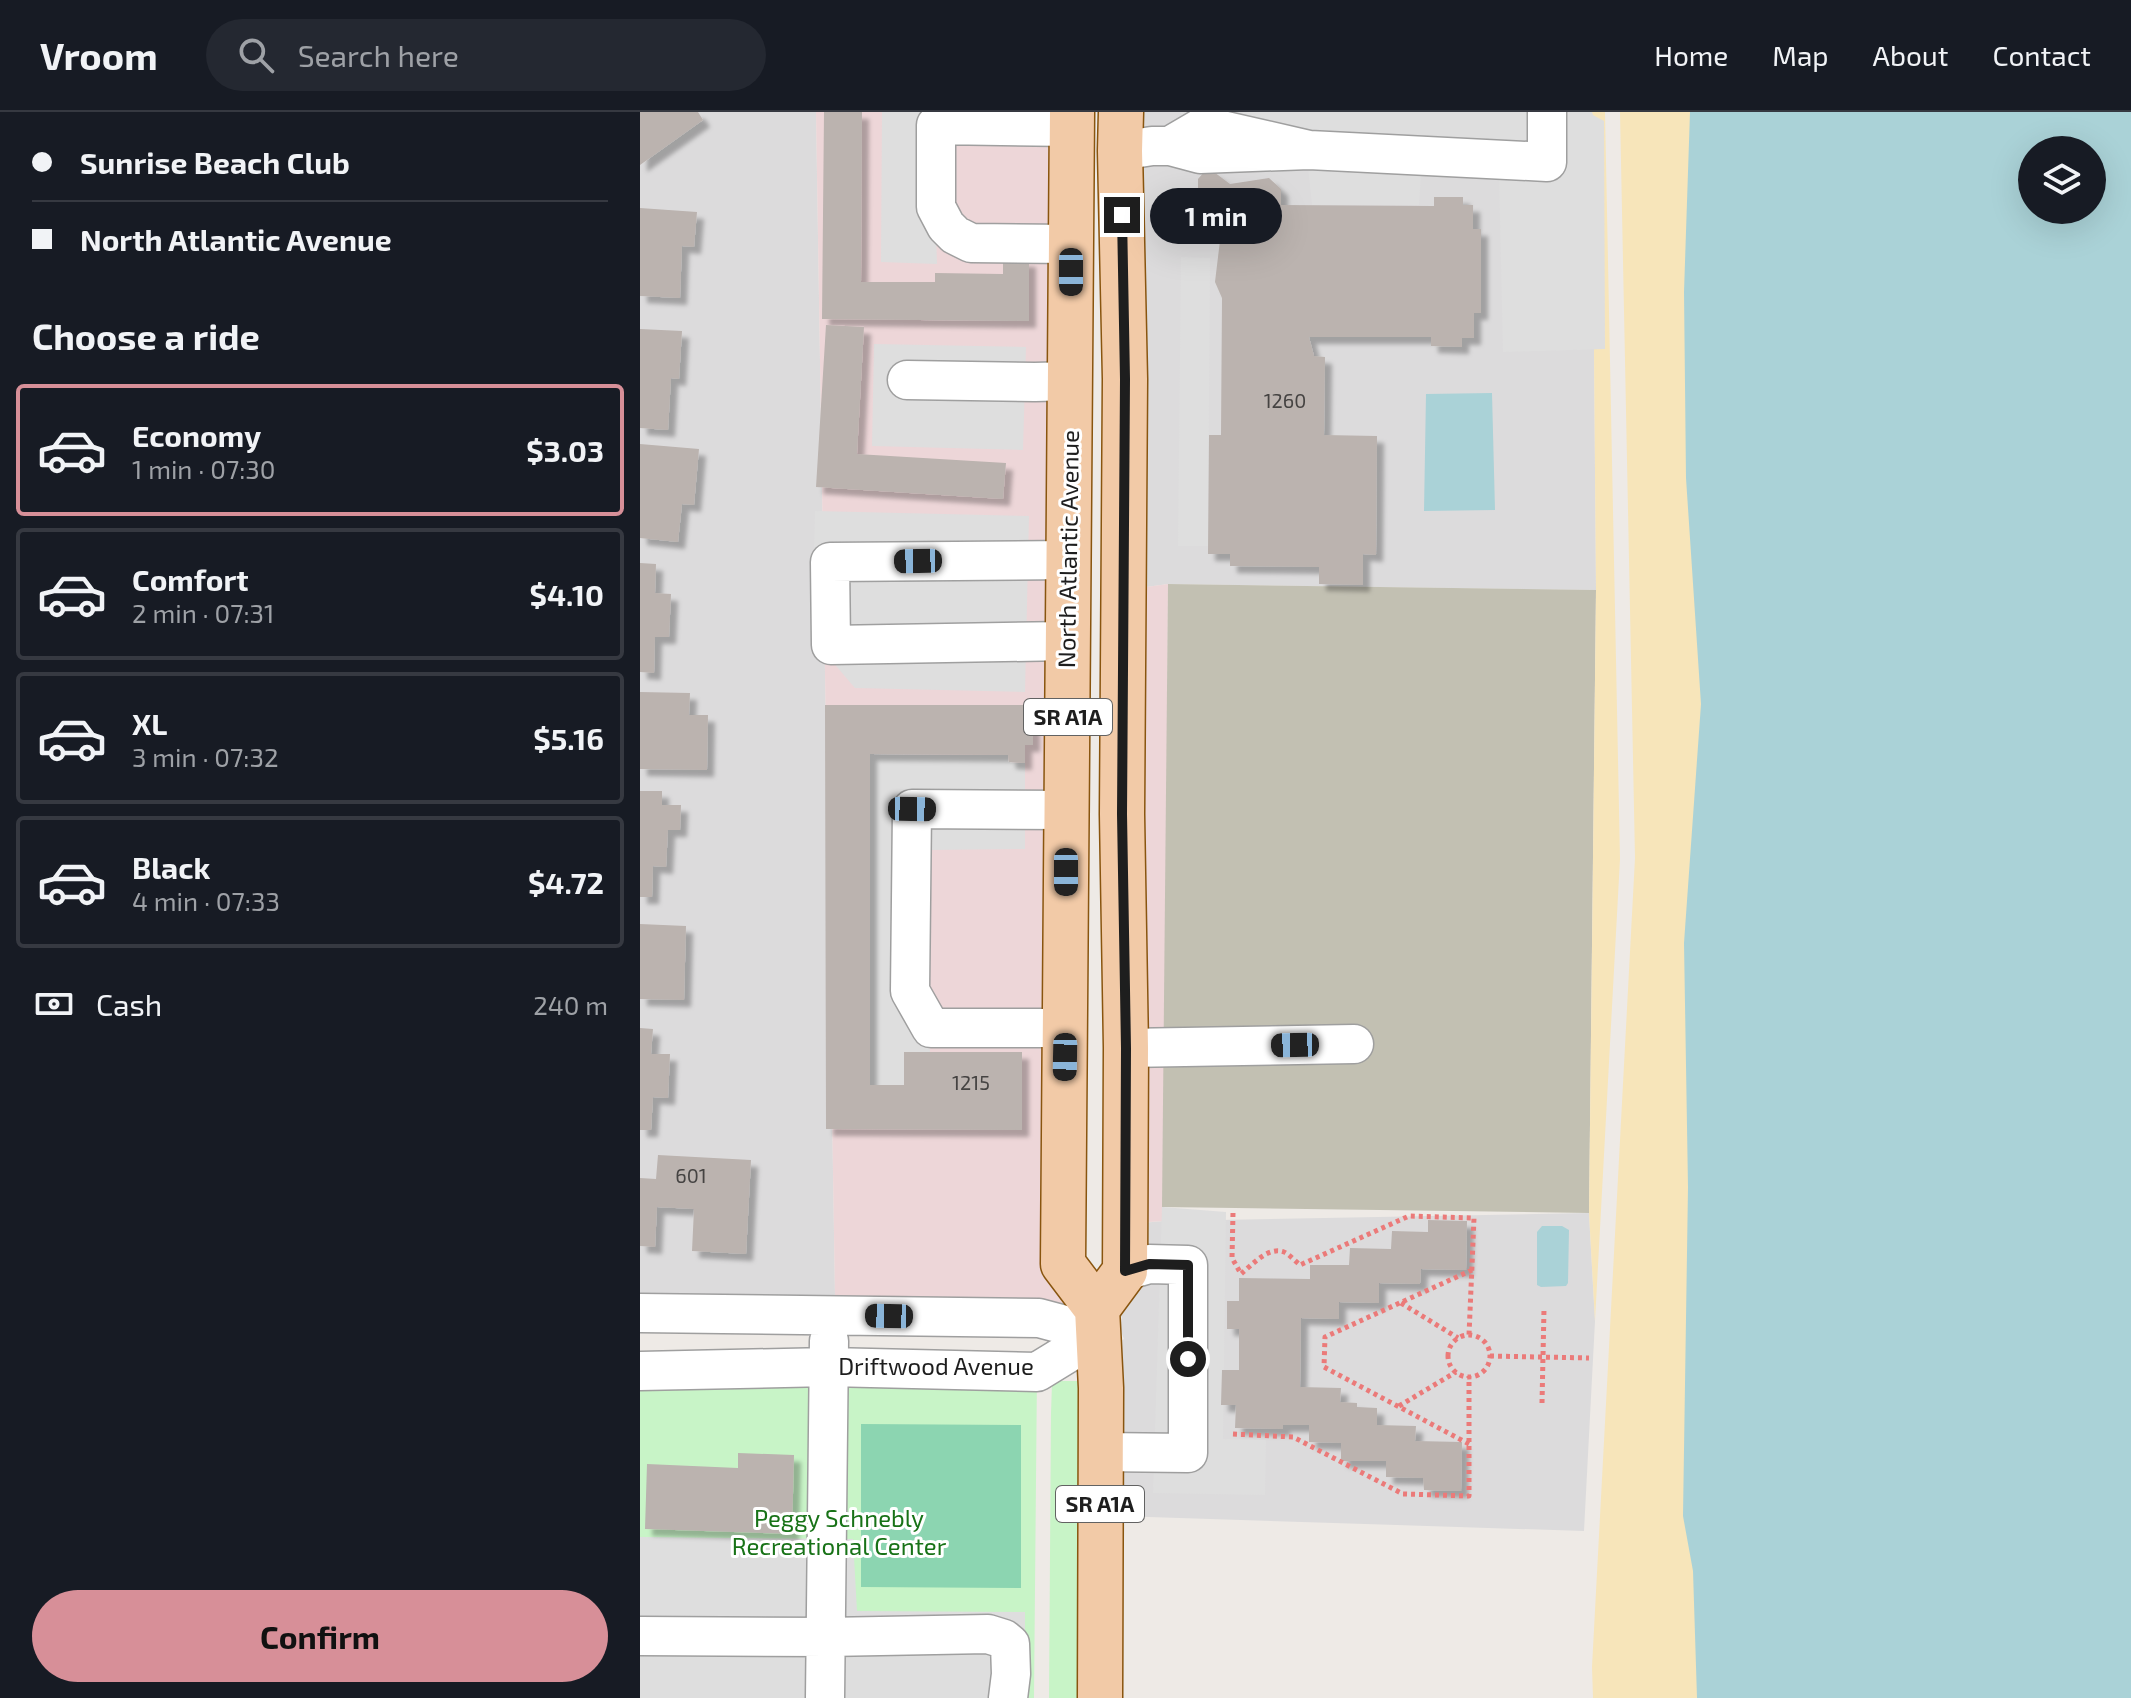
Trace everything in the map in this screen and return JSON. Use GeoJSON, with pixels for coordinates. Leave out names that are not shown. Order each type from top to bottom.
{"type":"FeatureCollection","features":[{"type":"Feature","properties":{"kind":"main road","name":"North Atlantic Avenue"},"geometry":{"type":"LineString","coordinates":[[1072,119],[1063,1264],[1098,1322]]}},
{"type":"Feature","properties":{"kind":"main road","name":"SR A1A"},"geometry":{"type":"LineString","coordinates":[[1121,132],[1125,379],[1122,814],[1126,1048],[1125,1271]]}},
{"type":"Feature","properties":{"kind":"main road"},"geometry":{"type":"LineString","coordinates":[[1098,1322],[1125,1271]]}},
{"type":"Feature","properties":{"kind":"main road","name":"SR A1A"},"geometry":{"type":"LineString","coordinates":[[1098,1322],[1100,1698]]}},
{"type":"Feature","properties":{"kind":"street"},"geometry":{"type":"LineString","coordinates":[[1121,132],[1152,146],[1170,146],[1200,154],[1309,150],[1547,162],[1547,112]]}},
{"type":"Feature","properties":{"kind":"street"},"geometry":{"type":"LineString","coordinates":[[1071,244],[971,243],[955,235],[936,207],[936,125],[1072,119]]}},
{"type":"Feature","properties":{"kind":"street"},"geometry":{"type":"LineString","coordinates":[[1170,146],[1204,119],[1309,150]]}},
{"type":"Feature","properties":{"kind":"street"},"geometry":{"type":"LineString","coordinates":[[907,380],[1071,381]]}},
{"type":"Feature","properties":{"kind":"street"},"geometry":{"type":"LineString","coordinates":[[1068,641],[831,645],[830,562],[1069,560]]}},
{"type":"Feature","properties":{"kind":"street"},"geometry":{"type":"LineString","coordinates":[[1065,1028],[931,1028],[910,991],[910,961],[912,809],[1067,810]]}},
{"type":"Feature","properties":{"kind":"street"},"geometry":{"type":"LineString","coordinates":[[1126,1048],[1354,1044]]}},
{"type":"Feature","properties":{"kind":"street"},"geometry":{"type":"LineString","coordinates":[[1100,1452],[1188,1453],[1188,1265],[1149,1264],[1125,1271]]}},
{"type":"Feature","properties":{"kind":"street","name":"Driftwood Avenue"},"geometry":{"type":"LineString","coordinates":[[640,1313],[1039,1318],[1098,1322]]}},
{"type":"Feature","properties":{"kind":"street"},"geometry":{"type":"LineString","coordinates":[[825,1698],[829,1315]]}},
{"type":"Feature","properties":{"kind":"street","name":"Driftwood Avenue"},"geometry":{"type":"LineString","coordinates":[[640,1371],[829,1367],[1037,1372],[1098,1322]]}},
{"type":"Feature","properties":{"kind":"street"},"geometry":{"type":"LineString","coordinates":[[640,1636],[988,1634],[1010,1644],[1008,1698]]}},
{"type":"Feature","properties":{"kind":"path"},"geometry":{"type":"LineString","coordinates":[[1233,1213],[1232,1258],[1241,1274],[1274,1251],[1285,1252],[1300,1265],[1409,1216],[1474,1218],[1469,1335]]}},
{"type":"Feature","properties":{"kind":"path"},"geometry":{"type":"LineString","coordinates":[[1469,1444],[1324,1367],[1325,1337],[1472,1270]]}},
{"type":"Feature","properties":{"kind":"path"},"geometry":{"type":"LineString","coordinates":[[1400,1303],[1458,1338]]}},
{"type":"Feature","properties":{"kind":"path"},"geometry":{"type":"LineString","coordinates":[[1542,1403],[1544,1309]]}},
{"type":"Feature","properties":{"kind":"path"},"geometry":{"type":"LineString","coordinates":[[1469,1335],[1484,1341],[1490,1356],[1484,1370],[1469,1376],[1456,1372],[1449,1359],[1452,1344],[1458,1338],[1469,1335]]}},
{"type":"Feature","properties":{"kind":"path"},"geometry":{"type":"LineString","coordinates":[[1490,1356],[1589,1358]]}},
{"type":"Feature","properties":{"kind":"path"},"geometry":{"type":"LineString","coordinates":[[1399,1407],[1456,1372]]}},
{"type":"Feature","properties":{"kind":"path"},"geometry":{"type":"LineString","coordinates":[[1233,1434],[1293,1437],[1403,1494],[1469,1496],[1469,1376]]}},
{"type":"Feature","properties":{"kind":"shaded area"},"geometry":{"type":"Polygon","coordinates":[[[640,112],[816,112],[835,1296],[640,1293],[640,112]]]}},
{"type":"Feature","properties":{"kind":"shaded area"},"geometry":{"type":"Polygon","coordinates":[[[816,112],[1080,112],[1083,1308],[1041,1299],[835,1296],[816,112]]]}},
{"type":"Feature","properties":{"kind":"shaded area"},"geometry":{"type":"Polygon","coordinates":[[[882,112],[932,112],[937,264],[881,262],[882,112]]]}},
{"type":"Feature","properties":{"kind":"shaded area"},"geometry":{"type":"Polygon","coordinates":[[[1115,112],[1592,112],[1596,590],[1168,584],[1117,591],[1115,112]]]}},
{"type":"Feature","properties":{"kind":"shaded area"},"geometry":{"type":"Polygon","coordinates":[[[1180,112],[1592,112],[1604,121],[1605,349],[1503,352],[1499,176],[1421,175],[1419,205],[1312,205],[1308,168],[1198,139],[1180,112]]]}},
{"type":"Feature","properties":{"kind":"shaded area"},"geometry":{"type":"Polygon","coordinates":[[[1181,257],[1210,258],[1208,546],[1178,546],[1181,257]]]}},
{"type":"Feature","properties":{"kind":"shaded area"},"geometry":{"type":"Polygon","coordinates":[[[874,344],[1026,347],[1023,450],[872,446],[874,344]]]}},
{"type":"Feature","properties":{"kind":"shaded area"},"geometry":{"type":"Polygon","coordinates":[[[815,511],[1029,516],[1025,692],[855,688],[812,638],[815,511]]]}},
{"type":"Feature","properties":{"kind":"shaded area"},"geometry":{"type":"Polygon","coordinates":[[[1168,584],[1164,1221],[1118,1224],[1117,591],[1168,584]]]}},
{"type":"Feature","properties":{"kind":"shaded area"},"geometry":{"type":"Polygon","coordinates":[[[1168,584],[1596,590],[1589,1213],[1162,1207],[1168,584]]]}},
{"type":"Feature","properties":{"kind":"shaded area"},"geometry":{"type":"Polygon","coordinates":[[[870,754],[1008,755],[1009,762],[1025,763],[1025,849],[927,850],[926,980],[930,1052],[904,1085],[870,1085],[870,754]]]}},
{"type":"Feature","properties":{"kind":"shaded area"},"geometry":{"type":"Polygon","coordinates":[[[1162,1207],[1226,1212],[1223,1439],[1266,1440],[1265,1495],[1153,1493],[1162,1207]]]}},
{"type":"Feature","properties":{"kind":"shaded area"},"geometry":{"type":"Polygon","coordinates":[[[1589,1213],[1595,1321],[1584,1531],[1118,1516],[1118,1343],[1124,1339],[1120,1329],[1122,1317],[1119,1317],[1118,1225],[1164,1221],[1589,1213]]]}},
{"type":"Feature","properties":{"kind":"shaded area"},"geometry":{"type":"Polygon","coordinates":[[[640,1537],[853,1539],[857,1611],[1025,1612],[1025,1698],[640,1698],[640,1537]]]}},
{"type":"Feature","properties":{"kind":"sand"},"geometry":{"type":"Polygon","coordinates":[[[1592,112],[1605,112],[1620,859],[1595,1321],[1589,1213],[1596,590],[1592,112]]]}},
{"type":"Feature","properties":{"kind":"sand"},"geometry":{"type":"Polygon","coordinates":[[[1620,112],[1901,112],[1968,1698],[1593,1698],[1592,1667],[1635,858],[1620,112]]]}},
{"type":"Feature","properties":{"kind":"green space","name":"Peggy Schnebly Recreational Center"},"geometry":{"type":"Polygon","coordinates":[[[1037,1372],[1034,1698],[640,1698],[640,1388],[1037,1372]]]}},
{"type":"Feature","properties":{"kind":"green space"},"geometry":{"type":"Polygon","coordinates":[[[1083,1381],[1082,1698],[1049,1698],[1051,1413],[1052,1383],[1083,1381]]]}},
{"type":"Feature","properties":{"kind":"green space"},"geometry":{"type":"Polygon","coordinates":[[[861,1424],[1021,1425],[1021,1588],[861,1587],[861,1424]]]}},
{"type":"Feature","properties":{"kind":"water"},"geometry":{"type":"Polygon","coordinates":[[[1690,112],[2131,112],[2131,1698],[1697,1698],[1693,1571],[1683,1516],[1688,1187],[1684,943],[1701,704],[1686,478],[1684,292],[1690,112]]]}},
{"type":"Feature","properties":{"kind":"water"},"geometry":{"type":"Polygon","coordinates":[[[1492,393],[1495,510],[1424,511],[1426,394],[1492,393]]]}},
{"type":"Feature","properties":{"kind":"water"},"geometry":{"type":"Polygon","coordinates":[[[1542,1226],[1562,1226],[1569,1230],[1566,1286],[1537,1285],[1537,1232],[1542,1226]]]}},
{"type":"Feature","properties":{"kind":"building"},"geometry":{"type":"Polygon","coordinates":[[[640,112],[698,112],[703,120],[640,165],[640,112]]]}},
{"type":"Feature","properties":{"kind":"building"},"geometry":{"type":"Polygon","coordinates":[[[824,112],[862,112],[861,282],[935,282],[935,273],[1003,274],[1003,259],[1029,260],[1029,321],[822,319],[824,112]]]}},
{"type":"Feature","properties":{"kind":"building"},"geometry":{"type":"Polygon","coordinates":[[[1205,171],[1214,172],[1230,184],[1269,178],[1281,189],[1281,205],[1434,206],[1434,197],[1463,197],[1463,205],[1473,205],[1473,229],[1481,229],[1481,313],[1474,313],[1474,338],[1462,338],[1462,347],[1431,346],[1431,337],[1309,337],[1314,356],[1325,357],[1324,435],[1377,436],[1376,555],[1363,554],[1363,585],[1319,584],[1319,567],[1230,566],[1230,554],[1208,554],[1209,435],[1221,435],[1222,298],[1215,282],[1222,224],[1219,210],[1209,197],[1198,190],[1198,179],[1205,171]]]}},
{"type":"Feature","properties":{"kind":"building"},"geometry":{"type":"Polygon","coordinates":[[[640,208],[697,212],[694,247],[682,246],[680,298],[640,296],[640,208]]]}},
{"type":"Feature","properties":{"kind":"building"},"geometry":{"type":"Polygon","coordinates":[[[826,325],[864,327],[857,454],[1006,463],[1003,499],[816,487],[826,325]]]}},
{"type":"Feature","properties":{"kind":"building"},"geometry":{"type":"Polygon","coordinates":[[[640,329],[682,331],[679,379],[671,378],[668,430],[640,428],[640,329]]]}},
{"type":"Feature","properties":{"kind":"building"},"geometry":{"type":"Polygon","coordinates":[[[640,444],[699,449],[694,505],[682,504],[678,542],[640,538],[640,444]]]}},
{"type":"Feature","properties":{"kind":"building"},"geometry":{"type":"Polygon","coordinates":[[[640,563],[656,564],[655,593],[671,594],[669,637],[655,637],[654,673],[640,672],[640,563]]]}},
{"type":"Feature","properties":{"kind":"building"},"geometry":{"type":"Polygon","coordinates":[[[640,692],[690,693],[689,715],[708,715],[707,770],[640,769],[640,692]]]}},
{"type":"Feature","properties":{"kind":"building"},"geometry":{"type":"Polygon","coordinates":[[[825,705],[1033,705],[1033,745],[1025,745],[1025,763],[1009,762],[1008,755],[870,754],[870,1085],[904,1085],[904,1052],[1022,1052],[1022,1130],[826,1129],[825,705]]]}},
{"type":"Feature","properties":{"kind":"building"},"geometry":{"type":"Polygon","coordinates":[[[640,791],[662,791],[662,805],[681,805],[680,830],[668,830],[666,867],[653,866],[652,897],[640,897],[640,791]]]}},
{"type":"Feature","properties":{"kind":"building"},"geometry":{"type":"Polygon","coordinates":[[[640,924],[686,926],[684,1000],[640,999],[640,924]]]}},
{"type":"Feature","properties":{"kind":"building"},"geometry":{"type":"Polygon","coordinates":[[[640,1028],[653,1029],[651,1054],[670,1054],[668,1098],[653,1097],[651,1130],[640,1130],[640,1028]]]}},
{"type":"Feature","properties":{"kind":"building"},"geometry":{"type":"Polygon","coordinates":[[[658,1155],[751,1160],[746,1254],[692,1251],[694,1209],[657,1207],[655,1247],[640,1246],[640,1178],[656,1179],[658,1155]]]}},
{"type":"Feature","properties":{"kind":"building"},"geometry":{"type":"Polygon","coordinates":[[[1428,1220],[1467,1221],[1466,1270],[1421,1269],[1420,1284],[1379,1283],[1379,1303],[1339,1302],[1339,1319],[1301,1318],[1300,1387],[1341,1388],[1340,1402],[1377,1408],[1377,1425],[1416,1426],[1415,1441],[1462,1442],[1461,1491],[1424,1490],[1423,1478],[1386,1477],[1386,1461],[1341,1461],[1341,1443],[1309,1442],[1309,1425],[1283,1425],[1283,1429],[1235,1428],[1236,1405],[1221,1405],[1222,1370],[1239,1370],[1239,1329],[1227,1329],[1227,1301],[1239,1301],[1239,1278],[1310,1279],[1310,1265],[1349,1265],[1350,1248],[1391,1249],[1392,1231],[1428,1232],[1428,1220]]]}},
{"type":"Feature","properties":{"kind":"building"},"geometry":{"type":"Polygon","coordinates":[[[738,1453],[794,1455],[792,1534],[645,1529],[647,1464],[738,1468],[738,1453]]]}},
{"type":"Feature","properties":{"kind":"route"},"geometry":{"type":"LineString","coordinates":[[1122,215],[1125,379],[1122,814],[1126,1048],[1125,1271],[1149,1264],[1188,1265],[1188,1359]]}}]}
